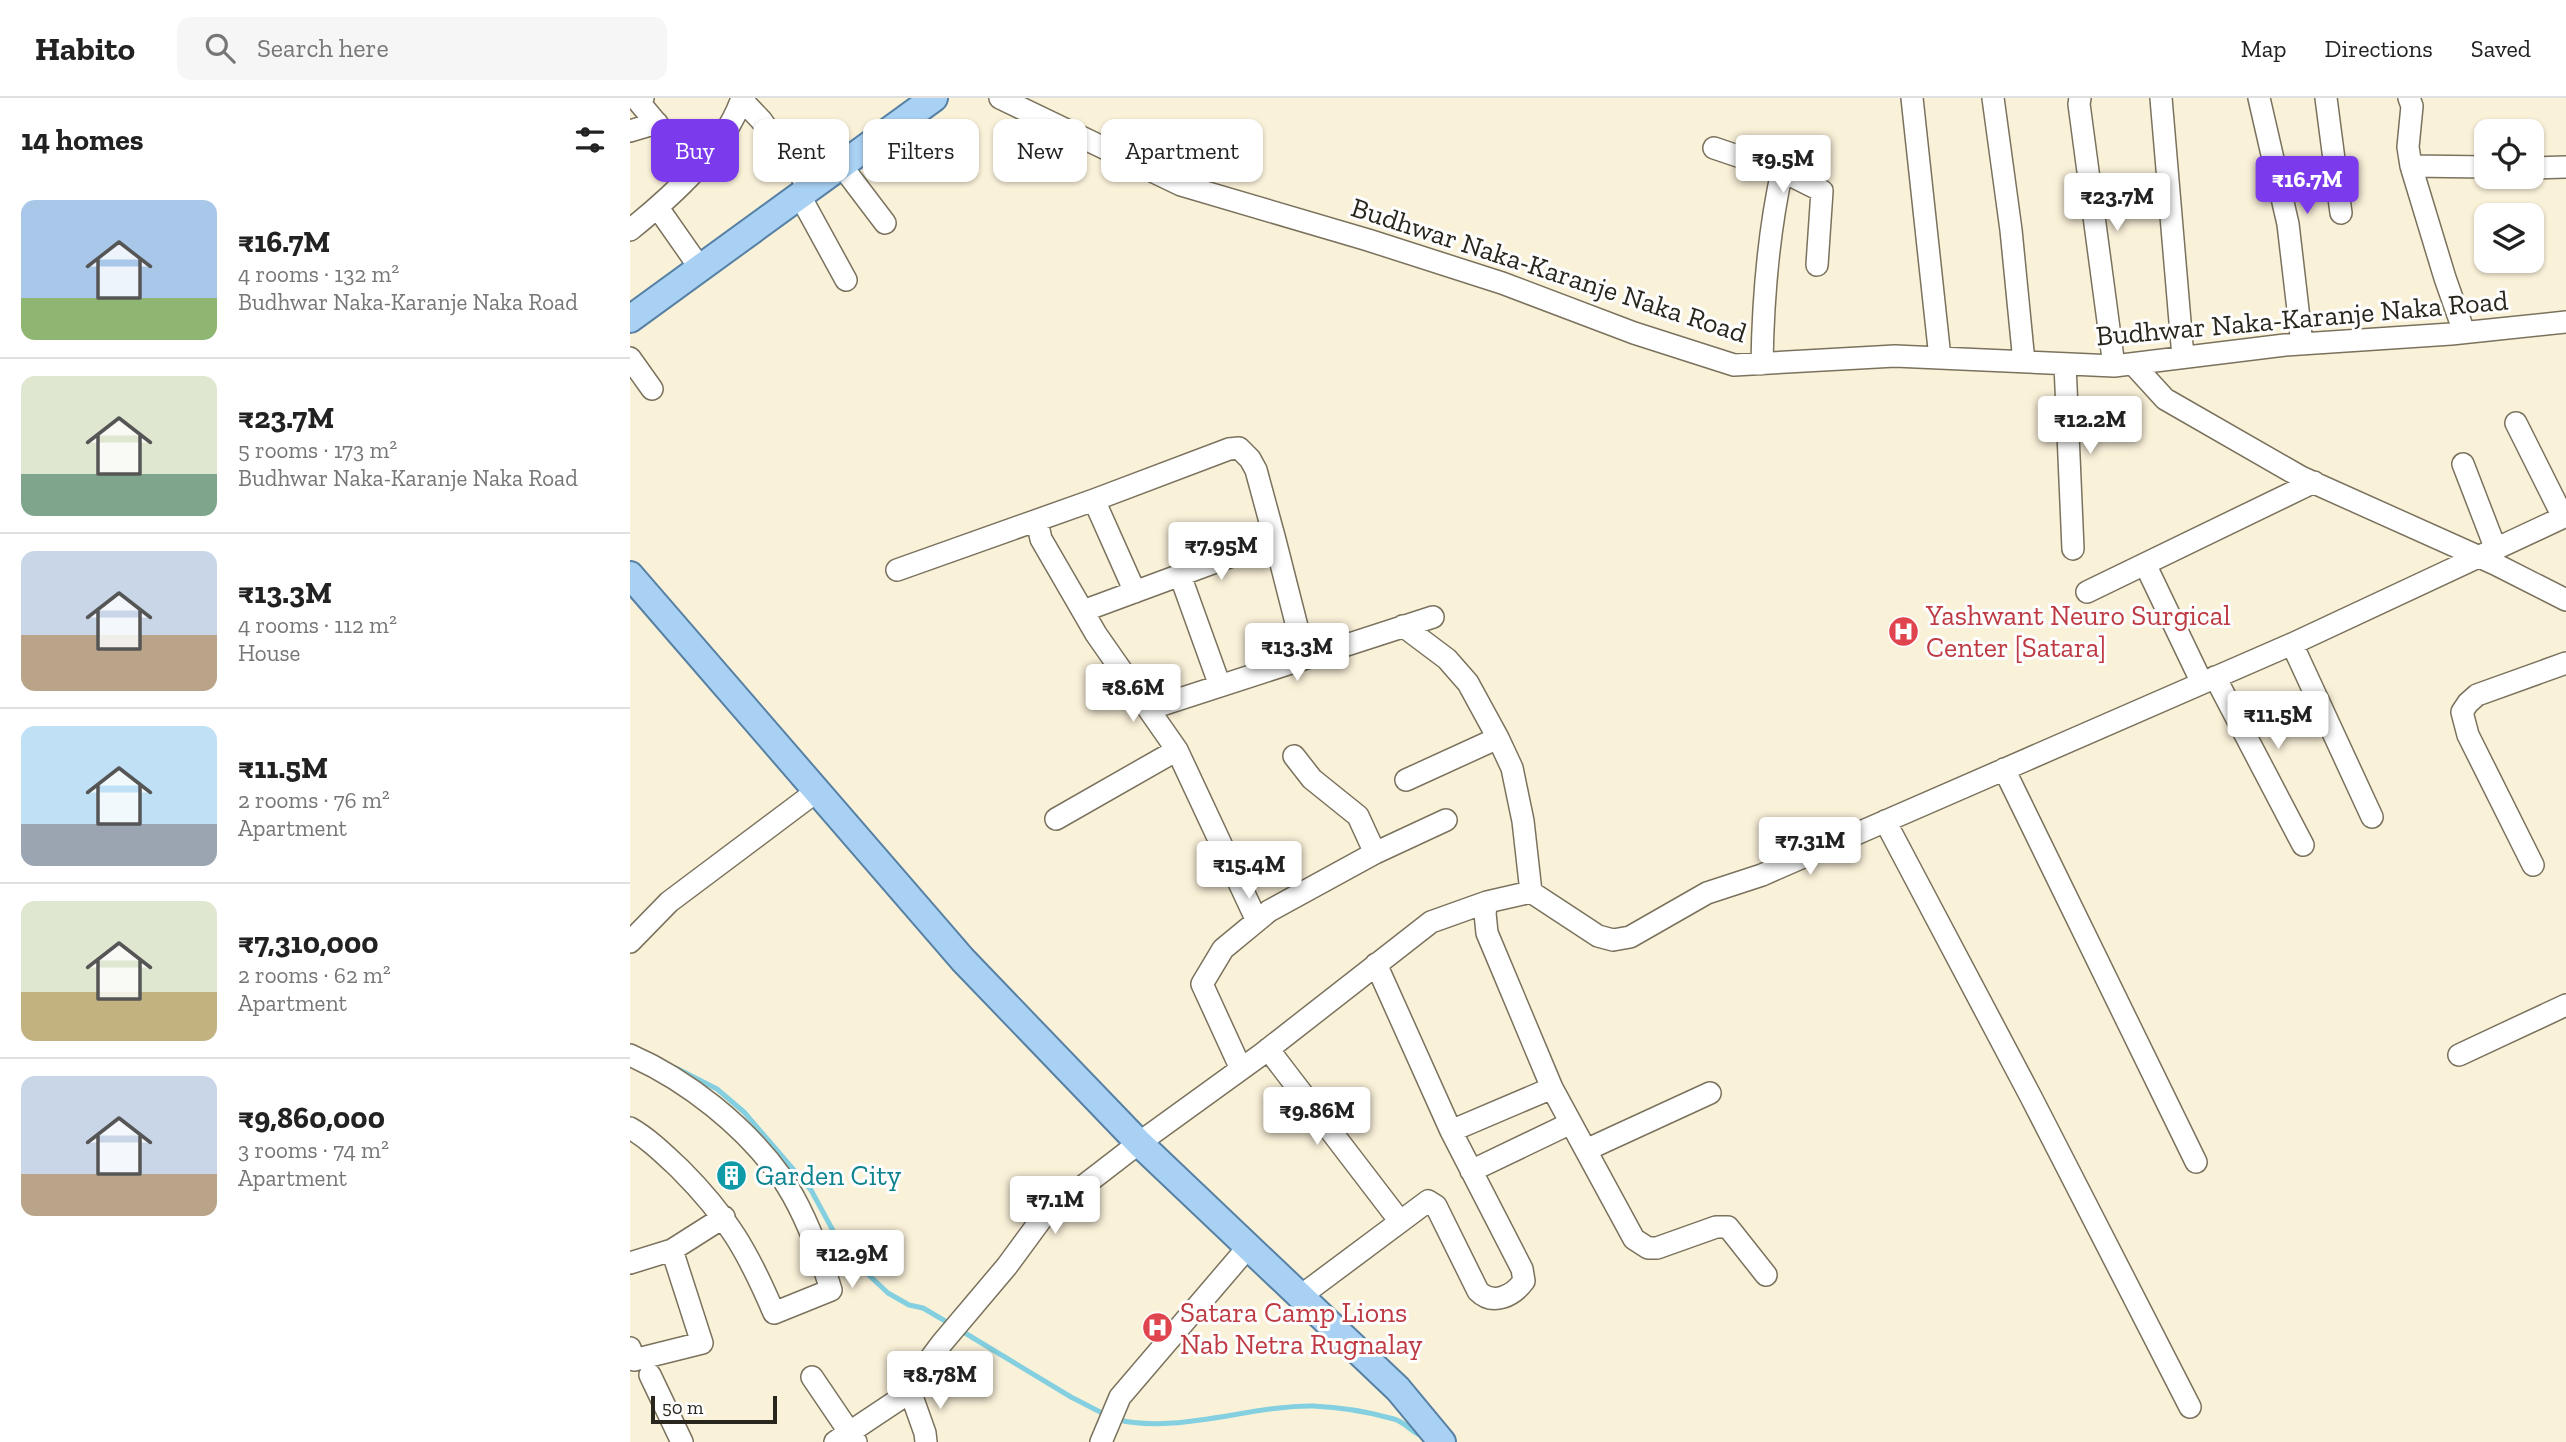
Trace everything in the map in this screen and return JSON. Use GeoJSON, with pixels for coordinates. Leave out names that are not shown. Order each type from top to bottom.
{"type":"FeatureCollection","features":[{"type":"Feature","properties":{"kind":"main road"},"geometry":{"type":"LineString","coordinates":[[849,160],[934,98]]}},
{"type":"Feature","properties":{"kind":"main road"},"geometry":{"type":"LineString","coordinates":[[630,319],[819,182]]}},
{"type":"Feature","properties":{"kind":"main road"},"geometry":{"type":"LineString","coordinates":[[630,575],[963,960],[1139,1143],[1398,1389],[1442,1442]]}},
{"type":"Feature","properties":{"kind":"street"},"geometry":{"type":"LineString","coordinates":[[643,98],[638,101],[654,119]]}},
{"type":"Feature","properties":{"kind":"street","name":"Budhwar Naka-Karanje Naka Road"},"geometry":{"type":"LineString","coordinates":[[1000,98],[1181,185],[1489,279],[1634,333],[1734,365],[1895,356],[2123,365],[2302,344],[2566,322]]}},
{"type":"Feature","properties":{"kind":"street"},"geometry":{"type":"LineString","coordinates":[[1912,98],[1940,358]]}},
{"type":"Feature","properties":{"kind":"street"},"geometry":{"type":"LineString","coordinates":[[1993,98],[2011,230],[2024,362]]}},
{"type":"Feature","properties":{"kind":"street"},"geometry":{"type":"LineString","coordinates":[[2080,98],[2123,365],[2165,399],[2314,482],[2486,552],[2566,600]]}},
{"type":"Feature","properties":{"kind":"street"},"geometry":{"type":"LineString","coordinates":[[2161,98],[2183,357]]}},
{"type":"Feature","properties":{"kind":"street"},"geometry":{"type":"LineString","coordinates":[[2259,98],[2288,224],[2302,344]]}},
{"type":"Feature","properties":{"kind":"street"},"geometry":{"type":"LineString","coordinates":[[2326,98],[2341,213]]}},
{"type":"Feature","properties":{"kind":"street"},"geometry":{"type":"LineString","coordinates":[[2409,98],[2412,106],[2408,147],[2411,166],[2464,332]]}},
{"type":"Feature","properties":{"kind":"street"},"geometry":{"type":"LineString","coordinates":[[730,119],[742,99],[761,120],[805,192],[846,279]]}},
{"type":"Feature","properties":{"kind":"street"},"geometry":{"type":"LineString","coordinates":[[630,131],[651,125]]}},
{"type":"Feature","properties":{"kind":"street"},"geometry":{"type":"LineString","coordinates":[[1714,148],[1782,171],[1822,191],[1817,265]]}},
{"type":"Feature","properties":{"kind":"street"},"geometry":{"type":"LineString","coordinates":[[2411,166],[2474,167]]}},
{"type":"Feature","properties":{"kind":"street"},"geometry":{"type":"LineString","coordinates":[[2544,168],[2566,167]]}},
{"type":"Feature","properties":{"kind":"street"},"geometry":{"type":"LineString","coordinates":[[1762,364],[1762,305],[1771,220],[1782,171]]}},
{"type":"Feature","properties":{"kind":"street"},"geometry":{"type":"LineString","coordinates":[[849,176],[885,223]]}},
{"type":"Feature","properties":{"kind":"street"},"geometry":{"type":"LineString","coordinates":[[630,230],[658,208],[683,182]]}},
{"type":"Feature","properties":{"kind":"street"},"geometry":{"type":"LineString","coordinates":[[658,208],[700,268]]}},
{"type":"Feature","properties":{"kind":"street"},"geometry":{"type":"LineString","coordinates":[[630,358],[652,389]]}},
{"type":"Feature","properties":{"kind":"street"},"geometry":{"type":"LineString","coordinates":[[2066,364],[2073,549]]}},
{"type":"Feature","properties":{"kind":"street"},"geometry":{"type":"LineString","coordinates":[[812,1377],[847,1439],[901,1398],[1043,1217],[1268,1049],[1431,922],[1487,902],[1531,892],[1598,936],[1613,940],[1630,937],[1707,893],[1762,875],[2292,644],[2564,516],[2516,423]]}},
{"type":"Feature","properties":{"kind":"street"},"geometry":{"type":"LineString","coordinates":[[897,570],[1228,449],[1239,448],[1256,470],[1306,658]]}},
{"type":"Feature","properties":{"kind":"street"},"geometry":{"type":"LineString","coordinates":[[2463,464],[2486,552]]}},
{"type":"Feature","properties":{"kind":"street"},"geometry":{"type":"LineString","coordinates":[[2087,592],[2314,482]]}},
{"type":"Feature","properties":{"kind":"street"},"geometry":{"type":"LineString","coordinates":[[1094,500],[1135,592]]}},
{"type":"Feature","properties":{"kind":"street"},"geometry":{"type":"LineString","coordinates":[[1037,521],[1041,539],[1083,611],[1177,750],[1257,921]]}},
{"type":"Feature","properties":{"kind":"street"},"geometry":{"type":"LineString","coordinates":[[1083,611],[1275,540]]}},
{"type":"Feature","properties":{"kind":"street"},"geometry":{"type":"LineString","coordinates":[[2145,564],[2190,662],[2209,680],[2303,845]]}},
{"type":"Feature","properties":{"kind":"street"},"geometry":{"type":"LineString","coordinates":[[1180,575],[1220,686]]}},
{"type":"Feature","properties":{"kind":"street"},"geometry":{"type":"LineString","coordinates":[[1149,709],[1433,617]]}},
{"type":"Feature","properties":{"kind":"street"},"geometry":{"type":"LineString","coordinates":[[1403,626],[1447,659],[1468,683],[1498,738],[1512,768],[1523,821],[1531,892]]}},
{"type":"Feature","properties":{"kind":"street"},"geometry":{"type":"LineString","coordinates":[[2292,644],[2372,817]]}},
{"type":"Feature","properties":{"kind":"street"},"geometry":{"type":"LineString","coordinates":[[2533,866],[2468,735],[2462,712],[2477,695],[2566,663]]}},
{"type":"Feature","properties":{"kind":"street"},"geometry":{"type":"LineString","coordinates":[[1406,780],[1498,738]]}},
{"type":"Feature","properties":{"kind":"street"},"geometry":{"type":"LineString","coordinates":[[1056,819],[1177,750]]}},
{"type":"Feature","properties":{"kind":"street"},"geometry":{"type":"LineString","coordinates":[[1294,756],[1312,779],[1358,816],[1375,853]]}},
{"type":"Feature","properties":{"kind":"street"},"geometry":{"type":"LineString","coordinates":[[2004,769],[2196,1162]]}},
{"type":"Feature","properties":{"kind":"street"},"geometry":{"type":"LineString","coordinates":[[630,942],[669,902],[817,791]]}},
{"type":"Feature","properties":{"kind":"street"},"geometry":{"type":"LineString","coordinates":[[1241,1069],[1202,984],[1223,949],[1269,911],[1375,853],[1446,820]]}},
{"type":"Feature","properties":{"kind":"street"},"geometry":{"type":"LineString","coordinates":[[1885,821],[2190,1407]]}},
{"type":"Feature","properties":{"kind":"street"},"geometry":{"type":"LineString","coordinates":[[1487,902],[1487,933],[1552,1088],[1634,1239],[1648,1248],[1657,1248],[1716,1227],[1728,1227],[1766,1275]]}},
{"type":"Feature","properties":{"kind":"street"},"geometry":{"type":"LineString","coordinates":[[1302,1295],[1426,1201],[1431,1201],[1436,1206],[1478,1292],[1488,1300],[1501,1299],[1520,1287],[1524,1281],[1522,1269],[1451,1130],[1376,964]]}},
{"type":"Feature","properties":{"kind":"street"},"geometry":{"type":"LineString","coordinates":[[2459,1055],[2566,1005]]}},
{"type":"Feature","properties":{"kind":"street"},"geometry":{"type":"LineString","coordinates":[[1268,1049],[1399,1220]]}},
{"type":"Feature","properties":{"kind":"street"},"geometry":{"type":"LineString","coordinates":[[630,1055],[702,1095],[755,1147],[782,1179],[818,1248],[831,1290],[774,1313],[757,1272],[724,1217],[701,1190],[649,1139],[630,1128]]}},
{"type":"Feature","properties":{"kind":"street"},"geometry":{"type":"LineString","coordinates":[[1451,1130],[1552,1088]]}},
{"type":"Feature","properties":{"kind":"street"},"geometry":{"type":"LineString","coordinates":[[1586,1150],[1710,1093]]}},
{"type":"Feature","properties":{"kind":"street"},"geometry":{"type":"LineString","coordinates":[[1471,1171],[1571,1123]]}},
{"type":"Feature","properties":{"kind":"street"},"geometry":{"type":"LineString","coordinates":[[630,1264],[672,1250],[724,1217]]}},
{"type":"Feature","properties":{"kind":"street"},"geometry":{"type":"LineString","coordinates":[[1101,1441],[1120,1397],[1249,1245]]}},
{"type":"Feature","properties":{"kind":"street"},"geometry":{"type":"LineString","coordinates":[[630,1349],[634,1360],[702,1343],[672,1250]]}},
{"type":"Feature","properties":{"kind":"street"},"geometry":{"type":"LineString","coordinates":[[650,1375],[682,1442]]}},
{"type":"Feature","properties":{"kind":"street"},"geometry":{"type":"LineString","coordinates":[[909,1388],[926,1442]]}},
{"type":"Feature","properties":{"kind":"waterway"},"geometry":{"type":"LineString","coordinates":[[676,1068],[717,1089],[744,1112],[811,1190],[837,1238],[858,1265],[888,1293],[909,1305],[923,1308],[952,1325]]}},
{"type":"Feature","properties":{"kind":"waterway"},"geometry":{"type":"LineString","coordinates":[[960,1330],[1106,1415]]}},
{"type":"Feature","properties":{"kind":"waterway"},"geometry":{"type":"LineString","coordinates":[[1115,1419],[1163,1424],[1313,1406],[1354,1410],[1394,1419],[1426,1437]]}},
{"type":"Feature","properties":{"kind":"place","name":"Yashwant Neuro Surgical Center [Satara]"},"geometry":{"type":"Point","coordinates":[1903,631]}},
{"type":"Feature","properties":{"kind":"place","name":"Garden City"},"geometry":{"type":"Point","coordinates":[732,1175]}},
{"type":"Feature","properties":{"kind":"place","name":"Satara Camp Lions Nab Netra Rugnalay"},"geometry":{"type":"Point","coordinates":[1157,1328]}}]}
